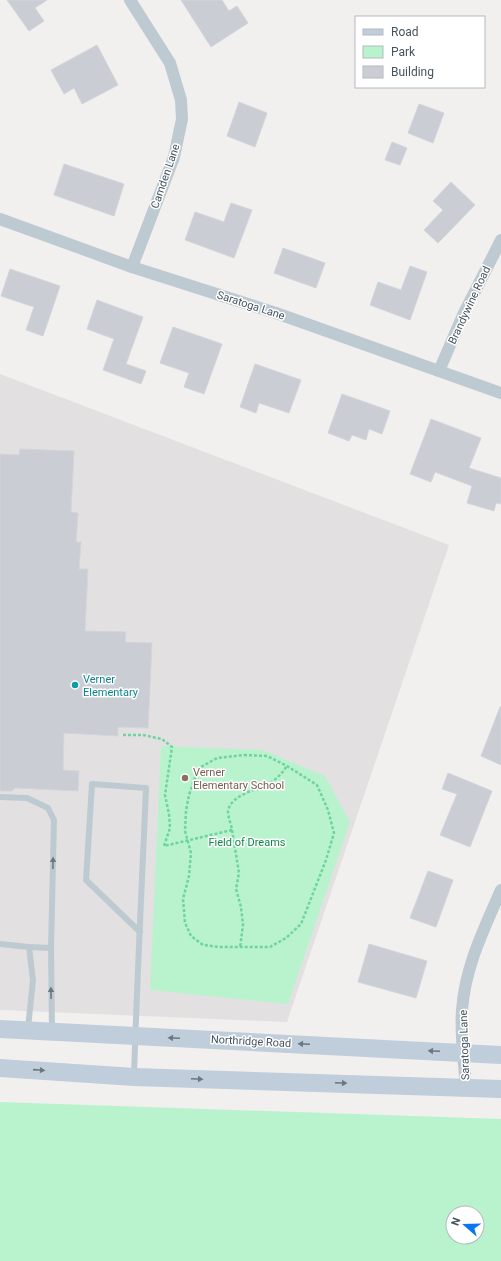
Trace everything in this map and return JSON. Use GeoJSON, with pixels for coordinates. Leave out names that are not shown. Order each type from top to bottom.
{"type":"FeatureCollection","features":[{"type":"Feature","properties":{"kind":"main road","name":"Northridge Road"},"geometry":{"type":"LineString","coordinates":[[0,1029],[501,1055]]}},
{"type":"Feature","properties":{"kind":"main road"},"geometry":{"type":"LineString","coordinates":[[0,1068],[134,1077],[501,1089]]}},
{"type":"Feature","properties":{"kind":"street","name":"Camden Lane"},"geometry":{"type":"LineString","coordinates":[[130,0],[170,63],[182,100],[182,119],[174,157],[132,267]]}},
{"type":"Feature","properties":{"kind":"street","name":"Saratoga Lane"},"geometry":{"type":"LineString","coordinates":[[0,219],[132,267],[276,313],[501,393]]}},
{"type":"Feature","properties":{"kind":"street","name":"Brandywine Road"},"geometry":{"type":"LineString","coordinates":[[439,371],[463,315],[501,240]]}},
{"type":"Feature","properties":{"kind":"street","name":"Saratoga Lane"},"geometry":{"type":"LineString","coordinates":[[466,1087],[462,1010],[467,976],[479,942],[501,890]]}},
{"type":"Feature","properties":{"kind":"lane"},"geometry":{"type":"LineString","coordinates":[[134,1077],[146,788],[92,784],[86,880],[140,932]]}},
{"type":"Feature","properties":{"kind":"lane"},"geometry":{"type":"LineString","coordinates":[[0,797],[27,798],[48,808],[54,820],[51,948],[52,1032]]}},
{"type":"Feature","properties":{"kind":"lane"},"geometry":{"type":"LineString","coordinates":[[0,944],[51,948]]}},
{"type":"Feature","properties":{"kind":"lane"},"geometry":{"type":"LineString","coordinates":[[28,1030],[33,980],[29,947]]}},
{"type":"Feature","properties":{"kind":"path"},"geometry":{"type":"LineString","coordinates":[[123,735],[143,735],[162,739],[172,747],[165,795],[170,828],[164,846],[232,830]]}},
{"type":"Feature","properties":{"kind":"path"},"geometry":{"type":"LineString","coordinates":[[267,756],[287,766],[317,785],[328,810],[334,833],[326,860],[300,924],[286,938],[270,947],[240,948],[203,945],[191,936],[185,923],[183,899],[189,876],[191,853],[185,831],[186,811],[194,780],[201,767],[217,758],[267,756]]}},
{"type":"Feature","properties":{"kind":"path"},"geometry":{"type":"LineString","coordinates":[[240,948],[243,925],[242,907],[236,889],[239,873],[228,812],[230,805],[242,795],[268,784],[280,776],[287,766]]}},
{"type":"Feature","properties":{"kind":"shaded area","name":"Verner Elementary School"},"geometry":{"type":"Polygon","coordinates":[[[0,374],[449,545],[287,1022],[0,1010],[0,374]]]}},
{"type":"Feature","properties":{"kind":"green space","name":"Field of Dreams"},"geometry":{"type":"Polygon","coordinates":[[[161,746],[263,750],[325,776],[350,822],[288,1004],[150,990],[161,746]]]}},
{"type":"Feature","properties":{"kind":"green space"},"geometry":{"type":"Polygon","coordinates":[[[0,1102],[501,1119],[501,1261],[0,1261],[0,1102]]]}},
{"type":"Feature","properties":{"kind":"building"},"geometry":{"type":"Polygon","coordinates":[[[7,0],[47,0],[35,8],[44,21],[29,31],[7,0]]]}},
{"type":"Feature","properties":{"kind":"building"},"geometry":{"type":"Polygon","coordinates":[[[181,0],[222,0],[229,11],[237,6],[248,23],[211,47],[181,0]]]}},
{"type":"Feature","properties":{"kind":"building"},"geometry":{"type":"Polygon","coordinates":[[[97,45],[118,85],[82,104],[74,88],[64,94],[51,70],[97,45]]]}},
{"type":"Feature","properties":{"kind":"building"},"geometry":{"type":"Polygon","coordinates":[[[239,102],[267,113],[255,147],[227,136],[239,102]]]}},
{"type":"Feature","properties":{"kind":"building"},"geometry":{"type":"Polygon","coordinates":[[[419,104],[444,113],[433,143],[408,133],[419,104]]]}},
{"type":"Feature","properties":{"kind":"building"},"geometry":{"type":"Polygon","coordinates":[[[392,142],[407,148],[400,165],[385,160],[392,142]]]}},
{"type":"Feature","properties":{"kind":"building"},"geometry":{"type":"Polygon","coordinates":[[[64,164],[124,184],[114,216],[54,195],[64,164]]]}},
{"type":"Feature","properties":{"kind":"building"},"geometry":{"type":"Polygon","coordinates":[[[451,182],[475,205],[438,243],[424,230],[443,210],[433,201],[451,182]]]}},
{"type":"Feature","properties":{"kind":"building"},"geometry":{"type":"Polygon","coordinates":[[[231,203],[252,210],[234,258],[185,240],[195,212],[224,222],[231,203]]]}},
{"type":"Feature","properties":{"kind":"building"},"geometry":{"type":"Polygon","coordinates":[[[283,248],[325,263],[316,288],[274,273],[283,248]]]}},
{"type":"Feature","properties":{"kind":"building"},"geometry":{"type":"Polygon","coordinates":[[[410,266],[427,272],[410,320],[370,305],[378,282],[401,290],[410,266]]]}},
{"type":"Feature","properties":{"kind":"building"},"geometry":{"type":"Polygon","coordinates":[[[10,269],[60,286],[43,336],[26,330],[34,307],[1,296],[10,269]]]}},
{"type":"Feature","properties":{"kind":"building"},"geometry":{"type":"Polygon","coordinates":[[[97,300],[143,317],[126,364],[146,371],[141,384],[103,370],[114,339],[87,329],[97,300]]]}},
{"type":"Feature","properties":{"kind":"building"},"geometry":{"type":"Polygon","coordinates":[[[173,327],[222,344],[204,394],[184,387],[189,373],[160,363],[173,327]]]}},
{"type":"Feature","properties":{"kind":"building"},"geometry":{"type":"Polygon","coordinates":[[[255,364],[301,380],[289,413],[259,403],[256,413],[240,407],[255,364]]]}},
{"type":"Feature","properties":{"kind":"building"},"geometry":{"type":"Polygon","coordinates":[[[342,394],[390,411],[382,434],[369,429],[366,440],[352,435],[349,441],[328,433],[342,394]]]}},
{"type":"Feature","properties":{"kind":"building"},"geometry":{"type":"Polygon","coordinates":[[[431,419],[481,438],[469,468],[501,478],[501,504],[496,503],[494,511],[467,503],[472,486],[435,472],[431,482],[410,474],[431,419]]]}},
{"type":"Feature","properties":{"kind":"building","name":"Verner Elementary"},"geometry":{"type":"Polygon","coordinates":[[[20,449],[74,451],[71,512],[78,513],[76,542],[81,542],[79,569],[88,569],[85,631],[126,632],[125,642],[152,643],[148,728],[118,727],[118,736],[64,733],[63,770],[79,771],[78,791],[15,788],[12,791],[0,791],[0,454],[19,455],[20,449]]]}},
{"type":"Feature","properties":{"kind":"building"},"geometry":{"type":"Polygon","coordinates":[[[501,707],[501,765],[481,756],[501,707]]]}},
{"type":"Feature","properties":{"kind":"building"},"geometry":{"type":"Polygon","coordinates":[[[448,773],[492,791],[470,847],[440,835],[457,794],[442,789],[448,773]]]}},
{"type":"Feature","properties":{"kind":"building"},"geometry":{"type":"Polygon","coordinates":[[[428,871],[453,880],[436,927],[410,918],[428,871]]]}},
{"type":"Feature","properties":{"kind":"building"},"geometry":{"type":"Polygon","coordinates":[[[369,944],[427,961],[416,998],[358,982],[369,944]]]}},
{"type":"Feature","properties":{"kind":"place","name":"Verner Elementary"},"geometry":{"type":"Point","coordinates":[75,685]}},
{"type":"Feature","properties":{"kind":"place","name":"Verner Elementary School"},"geometry":{"type":"Point","coordinates":[185,778]}}]}
